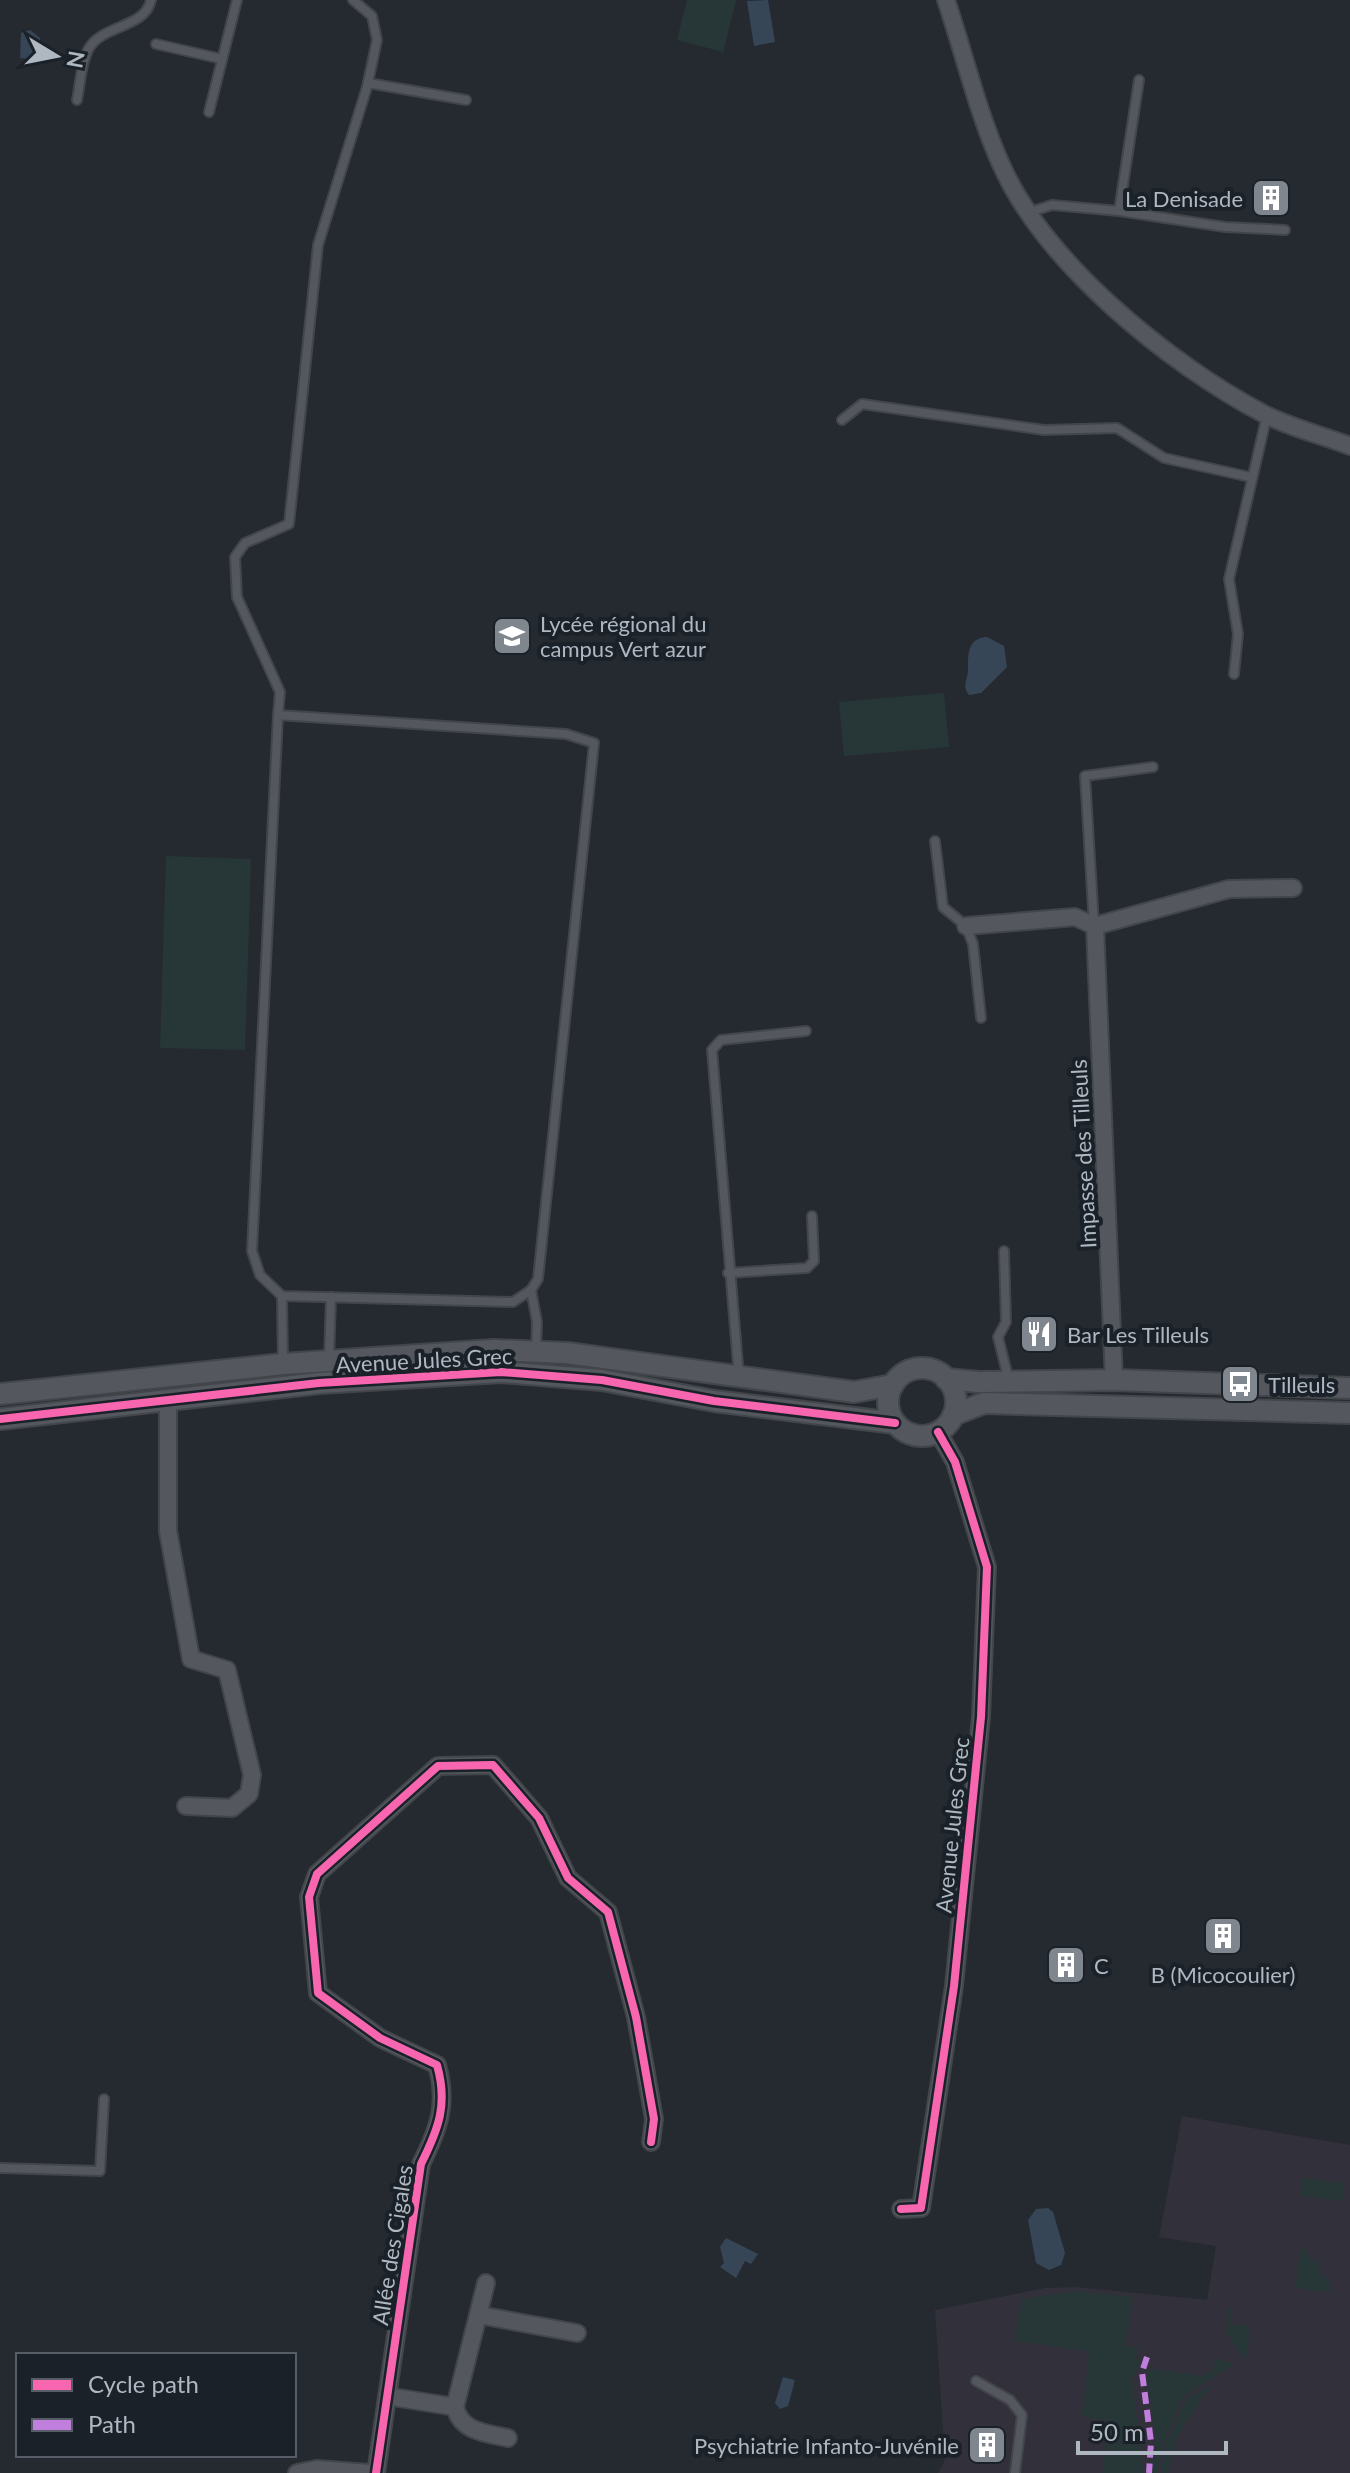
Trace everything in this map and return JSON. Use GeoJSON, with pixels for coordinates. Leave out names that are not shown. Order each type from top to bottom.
{"type":"FeatureCollection","features":[{"type":"Feature","properties":{"kind":"street"},"geometry":{"type":"LineString","coordinates":[[946,0],[999,161],[1027,213],[1053,246],[1113,305],[1194,373],[1267,415],[1350,446]]}},
{"type":"Feature","properties":{"kind":"street"},"geometry":{"type":"LineString","coordinates":[[966,926],[1075,917],[1095,926],[1229,889],[1293,888]]}},
{"type":"Feature","properties":{"kind":"street","name":"Impasse des Tilleuls"},"geometry":{"type":"LineString","coordinates":[[1095,926],[1114,1380]]}},
{"type":"Feature","properties":{"kind":"street","name":"Avenue Jules Grec"},"geometry":{"type":"LineString","coordinates":[[0,1394],[283,1364],[471,1351],[536,1351],[854,1392],[893,1385]]}},
{"type":"Feature","properties":{"kind":"street"},"geometry":{"type":"LineString","coordinates":[[1350,1388],[1114,1380],[1009,1382],[946,1379],[924,1368],[901,1375],[888,1398],[895,1423],[915,1436],[938,1432],[953,1415],[984,1403],[1350,1413]]}},
{"type":"Feature","properties":{"kind":"street","name":"Avenue Jules Grec"},"geometry":{"type":"LineString","coordinates":[[0,1419],[390,1377],[528,1373],[602,1380],[714,1401],[895,1423]]}},
{"type":"Feature","properties":{"kind":"street"},"geometry":{"type":"LineString","coordinates":[[946,1379],[953,1390],[953,1415]]}},
{"type":"Feature","properties":{"kind":"street"},"geometry":{"type":"LineString","coordinates":[[168,1401],[168,1531],[191,1659],[227,1670],[252,1775],[249,1794],[232,1808],[186,1806]]}},
{"type":"Feature","properties":{"kind":"street","name":"Avenue Jules Grec"},"geometry":{"type":"LineString","coordinates":[[901,2209],[921,2208],[954,1986],[981,1717],[987,1567],[955,1462],[938,1432]]}},
{"type":"Feature","properties":{"kind":"street","name":"Allée des Cigales"},"geometry":{"type":"LineString","coordinates":[[376,2473],[421,2164],[433,2141],[445,2094],[437,2065],[380,2038],[318,1993],[309,1897],[317,1874],[438,1766],[493,1765],[539,1818],[568,1878],[608,1912],[636,2017],[654,2119],[651,2142]]}},
{"type":"Feature","properties":{"kind":"street"},"geometry":{"type":"LineString","coordinates":[[486,2283],[455,2407],[458,2418],[471,2430],[508,2438]]}},
{"type":"Feature","properties":{"kind":"street"},"geometry":{"type":"LineString","coordinates":[[479,2315],[577,2333]]}},
{"type":"Feature","properties":{"kind":"street"},"geometry":{"type":"LineString","coordinates":[[387,2396],[455,2407]]}},
{"type":"Feature","properties":{"kind":"street"},"geometry":{"type":"LineString","coordinates":[[297,2473],[317,2469],[369,2473]]}},
{"type":"Feature","properties":{"kind":"lane"},"geometry":{"type":"LineString","coordinates":[[77,100],[88,50],[96,40],[140,18],[151,0]]}},
{"type":"Feature","properties":{"kind":"lane"},"geometry":{"type":"LineString","coordinates":[[209,112],[237,0]]}},
{"type":"Feature","properties":{"kind":"lane"},"geometry":{"type":"LineString","coordinates":[[278,715],[566,734],[594,743],[538,1279],[531,1290],[513,1302],[282,1296],[260,1275],[252,1251],[278,715],[280,692],[237,597],[235,557],[245,543],[289,524],[318,245],[368,83],[377,40],[372,16],[353,0]]}},
{"type":"Feature","properties":{"kind":"lane"},"geometry":{"type":"LineString","coordinates":[[156,44],[222,59]]}},
{"type":"Feature","properties":{"kind":"lane"},"geometry":{"type":"LineString","coordinates":[[1119,211],[1139,80]]}},
{"type":"Feature","properties":{"kind":"lane"},"geometry":{"type":"LineString","coordinates":[[368,83],[466,100]]}},
{"type":"Feature","properties":{"kind":"lane"},"geometry":{"type":"LineString","coordinates":[[1027,213],[1052,205],[1119,211],[1225,227],[1285,230]]}},
{"type":"Feature","properties":{"kind":"lane"},"geometry":{"type":"LineString","coordinates":[[842,420],[862,404],[1044,430],[1117,428],[1164,458],[1250,477]]}},
{"type":"Feature","properties":{"kind":"lane"},"geometry":{"type":"LineString","coordinates":[[1234,674],[1238,634],[1229,579],[1250,477],[1267,415]]}},
{"type":"Feature","properties":{"kind":"lane"},"geometry":{"type":"LineString","coordinates":[[1095,926],[1085,776],[1153,767]]}},
{"type":"Feature","properties":{"kind":"lane"},"geometry":{"type":"LineString","coordinates":[[935,841],[943,907],[966,926],[973,944],[981,1018]]}},
{"type":"Feature","properties":{"kind":"lane"},"geometry":{"type":"LineString","coordinates":[[739,1377],[728,1273],[712,1050],[721,1040],[806,1031]]}},
{"type":"Feature","properties":{"kind":"lane"},"geometry":{"type":"LineString","coordinates":[[728,1273],[807,1268],[814,1261],[812,1216]]}},
{"type":"Feature","properties":{"kind":"lane"},"geometry":{"type":"LineString","coordinates":[[1004,1251],[1006,1322],[998,1337],[1009,1382]]}},
{"type":"Feature","properties":{"kind":"lane"},"geometry":{"type":"LineString","coordinates":[[531,1290],[537,1322],[536,1351]]}},
{"type":"Feature","properties":{"kind":"lane"},"geometry":{"type":"LineString","coordinates":[[282,1296],[283,1364]]}},
{"type":"Feature","properties":{"kind":"lane"},"geometry":{"type":"LineString","coordinates":[[329,1361],[331,1297]]}},
{"type":"Feature","properties":{"kind":"lane"},"geometry":{"type":"LineString","coordinates":[[0,2168],[100,2171],[104,2099]]}},
{"type":"Feature","properties":{"kind":"lane"},"geometry":{"type":"LineString","coordinates":[[976,2381],[1010,2400],[1022,2415],[1015,2473]]}},
{"type":"Feature","properties":{"kind":"shaded area"},"geometry":{"type":"Polygon","coordinates":[[[687,0],[736,0],[723,52],[677,40],[687,0]]]}},
{"type":"Feature","properties":{"kind":"shaded area"},"geometry":{"type":"Polygon","coordinates":[[[944,693],[949,747],[844,756],[839,702],[944,693]]]}},
{"type":"Feature","properties":{"kind":"shaded area"},"geometry":{"type":"Polygon","coordinates":[[[166,856],[251,859],[245,1050],[160,1048],[166,856]]]}},
{"type":"Feature","properties":{"kind":"shaded area"},"geometry":{"type":"Polygon","coordinates":[[[1182,2116],[1350,2145],[1350,2473],[938,2473],[945,2460],[935,2310],[1045,2288],[1075,2287],[1207,2300],[1216,2246],[1159,2237],[1182,2116]]]}},
{"type":"Feature","properties":{"kind":"shaded area"},"geometry":{"type":"Polygon","coordinates":[[[1302,2178],[1344,2183],[1342,2201],[1300,2196],[1302,2178]]]}},
{"type":"Feature","properties":{"kind":"shaded area"},"geometry":{"type":"Polygon","coordinates":[[[1301,2244],[1311,2260],[1320,2262],[1319,2274],[1331,2281],[1329,2292],[1295,2288],[1301,2244]]]}},
{"type":"Feature","properties":{"kind":"shaded area"},"geometry":{"type":"Polygon","coordinates":[[[1076,2291],[1133,2297],[1125,2346],[1138,2348],[1136,2355],[1140,2364],[1132,2378],[1143,2473],[1102,2473],[1110,2422],[1082,2416],[1089,2351],[1014,2341],[1022,2299],[1076,2291]]]}},
{"type":"Feature","properties":{"kind":"shaded area"},"geometry":{"type":"Polygon","coordinates":[[[1229,2307],[1232,2307],[1231,2324],[1250,2326],[1247,2354],[1243,2358],[1226,2332],[1229,2307]]]}},
{"type":"Feature","properties":{"kind":"shaded area"},"geometry":{"type":"Polygon","coordinates":[[[1215,2358],[1235,2364],[1183,2396],[1163,2445],[1157,2473],[1152,2473],[1155,2440],[1147,2375],[1149,2369],[1203,2376],[1214,2369],[1215,2358]]]}},
{"type":"Feature","properties":{"kind":"shaded area"},"geometry":{"type":"Polygon","coordinates":[[[1211,2386],[1178,2435],[1168,2473],[1161,2473],[1166,2443],[1187,2398],[1211,2386]]]}},
{"type":"Feature","properties":{"kind":"water"},"geometry":{"type":"Polygon","coordinates":[[[768,0],[775,42],[754,46],[747,1],[768,0]]]}},
{"type":"Feature","properties":{"kind":"water"},"geometry":{"type":"Polygon","coordinates":[[[30,30],[40,38],[39,60],[20,58],[21,33],[30,30]]]}},
{"type":"Feature","properties":{"kind":"water"},"geometry":{"type":"Polygon","coordinates":[[[987,637],[1004,646],[1007,667],[981,693],[969,695],[965,686],[970,648],[976,640],[987,637]]]}},
{"type":"Feature","properties":{"kind":"water"},"geometry":{"type":"Polygon","coordinates":[[[1048,2208],[1053,2212],[1065,2253],[1061,2265],[1049,2270],[1036,2263],[1028,2220],[1036,2209],[1048,2208]]]}},
{"type":"Feature","properties":{"kind":"water"},"geometry":{"type":"Polygon","coordinates":[[[726,2238],[758,2254],[751,2264],[745,2261],[736,2278],[720,2267],[724,2263],[720,2247],[726,2238]]]}},
{"type":"Feature","properties":{"kind":"water"},"geometry":{"type":"Polygon","coordinates":[[[783,2377],[795,2380],[788,2406],[780,2409],[775,2403],[783,2377]]]}},
{"type":"Feature","properties":{"kind":"marked path"},"geometry":{"type":"LineString","coordinates":[[1147,2357],[1142,2372],[1151,2442],[1149,2473]]}},
{"type":"Feature","properties":{"kind":"cycle path"},"geometry":{"type":"LineString","coordinates":[[0,1419],[319,1383],[501,1372],[602,1380],[714,1401],[895,1423]]}},
{"type":"Feature","properties":{"kind":"cycle path"},"geometry":{"type":"LineString","coordinates":[[901,2209],[921,2208],[954,1986],[981,1717],[987,1567],[955,1462],[938,1432]]}},
{"type":"Feature","properties":{"kind":"cycle path"},"geometry":{"type":"LineString","coordinates":[[376,2473],[421,2164],[440,2116],[442,2092],[437,2065],[380,2038],[318,1993],[309,1897],[317,1874],[438,1766],[493,1765],[539,1818],[568,1878],[608,1912],[636,2017],[654,2119],[651,2142]]}},
{"type":"Feature","properties":{"kind":"place","name":"La Denisade"},"geometry":{"type":"Point","coordinates":[1271,198]}},
{"type":"Feature","properties":{"kind":"place","name":"Lycée régional du campus Vert azur"},"geometry":{"type":"Point","coordinates":[512,636]}},
{"type":"Feature","properties":{"kind":"place","name":"Bar Les Tilleuls"},"geometry":{"type":"Point","coordinates":[1039,1334]}},
{"type":"Feature","properties":{"kind":"place","name":"Tilleuls"},"geometry":{"type":"Point","coordinates":[1240,1384]}},
{"type":"Feature","properties":{"kind":"place","name":"B (Micocoulier)"},"geometry":{"type":"Point","coordinates":[1223,1936]}},
{"type":"Feature","properties":{"kind":"place","name":"C"},"geometry":{"type":"Point","coordinates":[1066,1965]}},
{"type":"Feature","properties":{"kind":"place","name":"Psychiatrie Infanto-Juvénile"},"geometry":{"type":"Point","coordinates":[987,2445]}}]}
